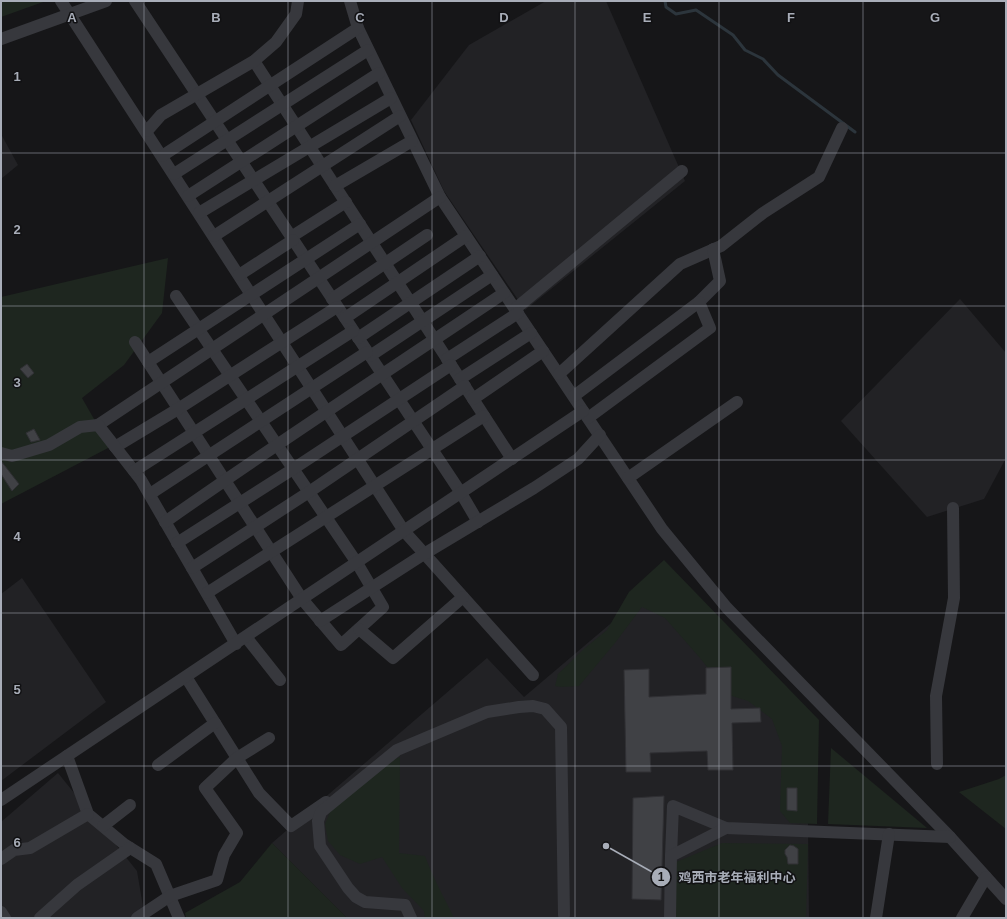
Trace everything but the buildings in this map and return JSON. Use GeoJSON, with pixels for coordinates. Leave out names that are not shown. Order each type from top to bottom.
{"type":"FeatureCollection","features":[{"type":"Feature","properties":{"kind":"street"},"geometry":{"type":"LineString","coordinates":[[62,1],[404,531],[533,675]]}},
{"type":"Feature","properties":{"kind":"street"},"geometry":{"type":"LineString","coordinates":[[1,39],[106,1]]}},
{"type":"Feature","properties":{"kind":"street"},"geometry":{"type":"LineString","coordinates":[[134,1],[399,399],[461,493],[478,522]]}},
{"type":"Feature","properties":{"kind":"street"},"geometry":{"type":"LineString","coordinates":[[147,131],[161,115],[254,61],[276,42],[296,14],[298,1]]}},
{"type":"Feature","properties":{"kind":"street"},"geometry":{"type":"LineString","coordinates":[[350,1],[358,28],[368,50],[440,198],[662,529],[727,608],[950,837],[1006,899]]}},
{"type":"Feature","properties":{"kind":"street"},"geometry":{"type":"LineString","coordinates":[[162,156],[358,28]]}},
{"type":"Feature","properties":{"kind":"street"},"geometry":{"type":"LineString","coordinates":[[174,174],[368,50]]}},
{"type":"Feature","properties":{"kind":"street"},"geometry":{"type":"LineString","coordinates":[[254,61],[512,459]]}},
{"type":"Feature","properties":{"kind":"street"},"geometry":{"type":"LineString","coordinates":[[188,196],[379,73]]}},
{"type":"Feature","properties":{"kind":"street"},"geometry":{"type":"LineString","coordinates":[[199,213],[391,98]]}},
{"type":"Feature","properties":{"kind":"street"},"geometry":{"type":"LineString","coordinates":[[214,236],[400,116]]}},
{"type":"Feature","properties":{"kind":"street"},"geometry":{"type":"LineString","coordinates":[[559,374],[680,264],[721,246],[763,213],[819,177],[842,128]]}},
{"type":"Feature","properties":{"kind":"street"},"geometry":{"type":"LineString","coordinates":[[335,186],[412,141]]}},
{"type":"Feature","properties":{"kind":"street"},"geometry":{"type":"LineString","coordinates":[[177,542],[293,469],[399,399],[516,311],[682,171]]}},
{"type":"Feature","properties":{"kind":"street"},"geometry":{"type":"LineString","coordinates":[[1,453],[12,456],[49,445],[80,427],[98,426],[440,198]]}},
{"type":"Feature","properties":{"kind":"street"},"geometry":{"type":"LineString","coordinates":[[239,275],[346,202]]}},
{"type":"Feature","properties":{"kind":"street"},"geometry":{"type":"LineString","coordinates":[[148,362],[360,224]]}},
{"type":"Feature","properties":{"kind":"street"},"geometry":{"type":"LineString","coordinates":[[115,447],[178,409],[282,342],[427,235]]}},
{"type":"Feature","properties":{"kind":"street"},"geometry":{"type":"LineString","coordinates":[[345,318],[466,236]]}},
{"type":"Feature","properties":{"kind":"street"},"geometry":{"type":"LineString","coordinates":[[574,396],[699,302],[720,281],[714,249]]}},
{"type":"Feature","properties":{"kind":"street"},"geometry":{"type":"LineString","coordinates":[[134,470],[298,366],[411,303],[480,256]]}},
{"type":"Feature","properties":{"kind":"street"},"geometry":{"type":"LineString","coordinates":[[150,494],[313,389],[423,322],[492,275]]}},
{"type":"Feature","properties":{"kind":"street"},"geometry":{"type":"LineString","coordinates":[[165,522],[326,411],[383,375],[504,293]]}},
{"type":"Feature","properties":{"kind":"street"},"geometry":{"type":"LineString","coordinates":[[135,342],[302,599],[341,645],[383,607],[357,563],[176,296]]}},
{"type":"Feature","properties":{"kind":"street"},"geometry":{"type":"LineString","coordinates":[[1,800],[512,459],[586,414],[710,328],[699,302]]}},
{"type":"Feature","properties":{"kind":"street"},"geometry":{"type":"LineString","coordinates":[[192,568],[413,421],[531,333]]}},
{"type":"Feature","properties":{"kind":"street"},"geometry":{"type":"LineString","coordinates":[[473,399],[543,351]]}},
{"type":"Feature","properties":{"kind":"street"},"geometry":{"type":"LineString","coordinates":[[628,478],[737,402]]}},
{"type":"Feature","properties":{"kind":"street"},"geometry":{"type":"LineString","coordinates":[[207,594],[484,416]]}},
{"type":"Feature","properties":{"kind":"street"},"geometry":{"type":"LineString","coordinates":[[98,426],[134,470],[150,494],[236,644]]}},
{"type":"Feature","properties":{"kind":"street"},"geometry":{"type":"LineString","coordinates":[[320,621],[424,554],[534,488],[578,459],[600,435]]}},
{"type":"Feature","properties":{"kind":"street"},"geometry":{"type":"LineString","coordinates":[[937,764],[936,696],[954,598],[953,508]]}},
{"type":"Feature","properties":{"kind":"street"},"geometry":{"type":"LineString","coordinates":[[359,629],[393,658],[463,597]]}},
{"type":"Feature","properties":{"kind":"street"},"geometry":{"type":"LineString","coordinates":[[246,637],[280,680]]}},
{"type":"Feature","properties":{"kind":"street"},"geometry":{"type":"LineString","coordinates":[[186,677],[259,793],[291,826],[334,796]]}},
{"type":"Feature","properties":{"kind":"street"},"geometry":{"type":"LineString","coordinates":[[411,918],[405,905],[364,902],[356,897],[348,888],[320,846],[318,821],[322,812],[397,750],[487,712],[533,706],[546,709],[561,727],[564,915]]}},
{"type":"Feature","properties":{"kind":"street"},"geometry":{"type":"LineString","coordinates":[[158,765],[215,723]]}},
{"type":"Feature","properties":{"kind":"street"},"geometry":{"type":"LineString","coordinates":[[137,918],[170,896],[217,880],[224,855],[237,833],[205,788],[237,758],[269,738]]}},
{"type":"Feature","properties":{"kind":"street"},"geometry":{"type":"LineString","coordinates":[[67,756],[88,814],[130,848],[156,864],[179,918]]}},
{"type":"Feature","properties":{"kind":"street"},"geometry":{"type":"LineString","coordinates":[[103,826],[130,806]]}},
{"type":"Feature","properties":{"kind":"street"},"geometry":{"type":"LineString","coordinates":[[670,918],[673,806],[726,828],[950,837]]}},
{"type":"Feature","properties":{"kind":"street"},"geometry":{"type":"LineString","coordinates":[[1,859],[14,850],[30,848],[88,814]]}},
{"type":"Feature","properties":{"kind":"street"},"geometry":{"type":"LineString","coordinates":[[671,856],[726,828]]}},
{"type":"Feature","properties":{"kind":"street"},"geometry":{"type":"LineString","coordinates":[[876,918],[889,834]]}},
{"type":"Feature","properties":{"kind":"street"},"geometry":{"type":"LineString","coordinates":[[40,918],[77,885],[130,848]]}},
{"type":"Feature","properties":{"kind":"street"},"geometry":{"type":"LineString","coordinates":[[962,918],[986,877]]}},
{"type":"Feature","properties":{"kind":"street"},"geometry":{"type":"LineString","coordinates":[[1,912],[5,918]]}},
{"type":"Feature","properties":{"kind":"shaded area"},"geometry":{"type":"Polygon","coordinates":[[[1,1],[46,1],[1,17],[1,1]]]}},
{"type":"Feature","properties":{"kind":"shaded area"},"geometry":{"type":"Polygon","coordinates":[[[546,1],[606,1],[685,181],[525,310],[444,191],[411,120],[469,45],[546,1]]]}},
{"type":"Feature","properties":{"kind":"shaded area"},"geometry":{"type":"Polygon","coordinates":[[[1,134],[18,165],[1,179],[1,134]]]}},
{"type":"Feature","properties":{"kind":"shaded area"},"geometry":{"type":"Polygon","coordinates":[[[168,258],[162,313],[124,365],[82,398],[110,447],[1,504],[1,297],[168,258]]]}},
{"type":"Feature","properties":{"kind":"shaded area"},"geometry":{"type":"Polygon","coordinates":[[[960,299],[1006,353],[1006,458],[984,499],[927,517],[841,421],[960,299]]]}},
{"type":"Feature","properties":{"kind":"shaded area"},"geometry":{"type":"Polygon","coordinates":[[[664,560],[819,720],[817,824],[790,823],[780,811],[782,746],[772,719],[748,701],[729,695],[700,658],[665,618],[642,607],[615,643],[579,686],[555,686],[558,674],[585,648],[607,630],[629,592],[664,560]]]}},
{"type":"Feature","properties":{"kind":"shaded area"},"geometry":{"type":"Polygon","coordinates":[[[22,578],[106,702],[1,781],[1,594],[22,578]]]}},
{"type":"Feature","properties":{"kind":"shaded area"},"geometry":{"type":"Polygon","coordinates":[[[662,580],[807,727],[809,918],[347,918],[272,843],[487,658],[524,697],[662,580]]]}},
{"type":"Feature","properties":{"kind":"shaded area"},"geometry":{"type":"Polygon","coordinates":[[[831,748],[927,828],[828,824],[831,748]]]}},
{"type":"Feature","properties":{"kind":"shaded area"},"geometry":{"type":"Polygon","coordinates":[[[400,757],[399,853],[425,856],[454,918],[425,918],[424,911],[402,888],[382,857],[360,864],[340,855],[328,841],[325,824],[331,810],[381,765],[400,757]]]}},
{"type":"Feature","properties":{"kind":"shaded area"},"geometry":{"type":"Polygon","coordinates":[[[58,773],[137,871],[145,918],[1,918],[1,822],[58,773]]]}},
{"type":"Feature","properties":{"kind":"shaded area"},"geometry":{"type":"Polygon","coordinates":[[[1006,775],[1006,829],[959,792],[999,779],[1006,775]]]}},
{"type":"Feature","properties":{"kind":"shaded area"},"geometry":{"type":"Polygon","coordinates":[[[272,843],[347,918],[186,918],[185,913],[240,882],[272,843]]]}},
{"type":"Feature","properties":{"kind":"shaded area"},"geometry":{"type":"Polygon","coordinates":[[[722,843],[808,844],[806,918],[675,918],[676,862],[722,843]]]}},
{"type":"Feature","properties":{"kind":"waterway"},"geometry":{"type":"LineString","coordinates":[[665,1],[666,7],[676,14],[696,10],[733,35],[745,50],[763,59],[778,75],[855,132]]}},
{"type":"Feature","properties":{"kind":"place","name":"鸡西市老年福利中心"},"geometry":{"type":"Point","coordinates":[606,846]}}]}
